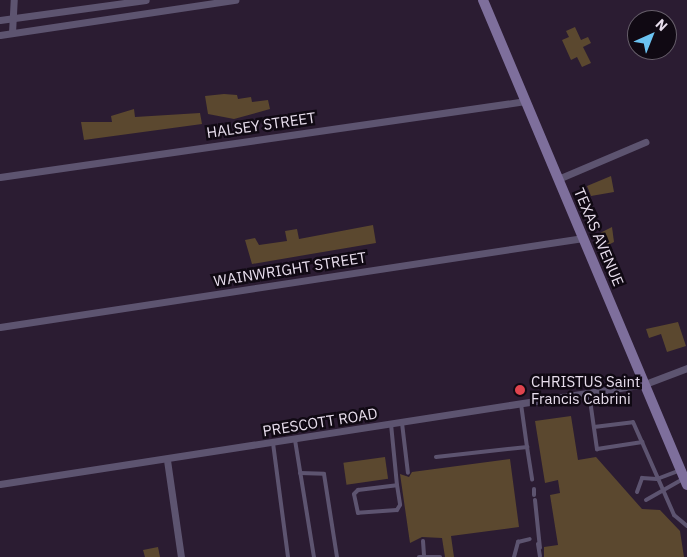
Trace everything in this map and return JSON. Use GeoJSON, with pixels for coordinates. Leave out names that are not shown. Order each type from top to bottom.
{"type":"FeatureCollection","features":[{"type":"Feature","properties":{"kind":"street"},"geometry":{"type":"LineString","coordinates":[[12,33],[14,0]]}},
{"type":"Feature","properties":{"kind":"street"},"geometry":{"type":"LineString","coordinates":[[0,20],[146,0]]}},
{"type":"Feature","properties":{"kind":"street"},"geometry":{"type":"LineString","coordinates":[[0,35],[235,0]]}},
{"type":"Feature","properties":{"kind":"street","name":"TEXAS AVENUE"},"geometry":{"type":"LineString","coordinates":[[483,0],[684,478]]}},
{"type":"Feature","properties":{"kind":"street","name":"HALSEY STREET"},"geometry":{"type":"LineString","coordinates":[[0,177],[526,101]]}},
{"type":"Feature","properties":{"kind":"street"},"geometry":{"type":"LineString","coordinates":[[558,179],[645,142]]}},
{"type":"Feature","properties":{"kind":"street","name":"WAINWRIGHT STREET"},"geometry":{"type":"LineString","coordinates":[[0,327],[583,238]]}},
{"type":"Feature","properties":{"kind":"street","name":"PRESCOTT ROAD"},"geometry":{"type":"LineString","coordinates":[[0,484],[168,460],[645,384],[686,369]]}},
{"type":"Feature","properties":{"kind":"street"},"geometry":{"type":"LineString","coordinates":[[168,460],[181,557]]}},
{"type":"Feature","properties":{"kind":"lane"},"geometry":{"type":"LineString","coordinates":[[589,393],[597,449],[642,442]]}},
{"type":"Feature","properties":{"kind":"lane"},"geometry":{"type":"LineString","coordinates":[[521,404],[532,480]]}},
{"type":"Feature","properties":{"kind":"lane"},"geometry":{"type":"LineString","coordinates":[[594,427],[633,422],[677,520],[687,526]]}},
{"type":"Feature","properties":{"kind":"lane"},"geometry":{"type":"LineString","coordinates":[[402,423],[409,472]]}},
{"type":"Feature","properties":{"kind":"lane"},"geometry":{"type":"LineString","coordinates":[[390,424],[398,485],[397,510],[358,513],[354,494],[358,490],[398,485]]}},
{"type":"Feature","properties":{"kind":"lane"},"geometry":{"type":"LineString","coordinates":[[295,440],[314,557]]}},
{"type":"Feature","properties":{"kind":"lane"},"geometry":{"type":"LineString","coordinates":[[273,443],[288,557]]}},
{"type":"Feature","properties":{"kind":"lane"},"geometry":{"type":"LineString","coordinates":[[436,457],[527,447]]}},
{"type":"Feature","properties":{"kind":"lane"},"geometry":{"type":"LineString","coordinates":[[300,473],[324,474],[337,557]]}},
{"type":"Feature","properties":{"kind":"lane"},"geometry":{"type":"LineString","coordinates":[[637,492],[642,478],[684,478]]}},
{"type":"Feature","properties":{"kind":"lane"},"geometry":{"type":"LineString","coordinates":[[646,500],[656,498],[662,489],[684,478]]}},
{"type":"Feature","properties":{"kind":"lane"},"geometry":{"type":"LineString","coordinates":[[534,490],[540,556]]}},
{"type":"Feature","properties":{"kind":"lane"},"geometry":{"type":"LineString","coordinates":[[514,557],[518,542],[530,539]]}},
{"type":"Feature","properties":{"kind":"lane"},"geometry":{"type":"LineString","coordinates":[[422,542],[424,557]]}},
{"type":"Feature","properties":{"kind":"lane"},"geometry":{"type":"LineString","coordinates":[[419,557],[440,557]]}},
{"type":"Feature","properties":{"kind":"building"},"geometry":{"type":"Polygon","coordinates":[[[575,27],[581,40],[588,37],[591,43],[583,47],[591,63],[582,67],[577,57],[571,60],[562,40],[569,37],[566,31],[575,27]]]}},
{"type":"Feature","properties":{"kind":"building"},"geometry":{"type":"Polygon","coordinates":[[[237,95],[238,99],[251,97],[252,102],[268,100],[270,109],[234,119],[208,114],[205,96],[237,95]]]}},
{"type":"Feature","properties":{"kind":"building"},"geometry":{"type":"Polygon","coordinates":[[[134,109],[135,117],[200,113],[202,124],[84,140],[81,122],[112,122],[111,116],[134,109]]]}},
{"type":"Feature","properties":{"kind":"building"},"geometry":{"type":"Polygon","coordinates":[[[611,176],[614,192],[591,196],[587,186],[611,176]]]}},
{"type":"Feature","properties":{"kind":"building"},"geometry":{"type":"Polygon","coordinates":[[[373,225],[376,243],[252,264],[245,240],[255,238],[259,245],[287,241],[285,231],[297,229],[299,239],[373,225]]]}},
{"type":"Feature","properties":{"kind":"building"},"geometry":{"type":"Polygon","coordinates":[[[612,227],[614,242],[604,247],[598,234],[612,227]]]}},
{"type":"Feature","properties":{"kind":"building"},"geometry":{"type":"Polygon","coordinates":[[[678,322],[686,346],[667,352],[661,334],[649,338],[646,329],[678,322]]]}},
{"type":"Feature","properties":{"kind":"building"},"geometry":{"type":"Polygon","coordinates":[[[571,416],[578,460],[596,457],[642,509],[660,510],[680,531],[684,557],[544,557],[544,547],[558,545],[550,495],[560,493],[558,480],[545,483],[535,421],[571,416]]]}},
{"type":"Feature","properties":{"kind":"building"},"geometry":{"type":"Polygon","coordinates":[[[385,457],[388,479],[346,485],[343,463],[385,457]]]}},
{"type":"Feature","properties":{"kind":"building"},"geometry":{"type":"Polygon","coordinates":[[[510,459],[519,527],[451,536],[454,557],[445,557],[442,538],[422,537],[410,543],[400,474],[409,477],[412,472],[510,459]]]}},
{"type":"Feature","properties":{"kind":"building"},"geometry":{"type":"Polygon","coordinates":[[[158,547],[160,557],[145,557],[143,550],[158,547]]]}},
{"type":"Feature","properties":{"kind":"place","name":"CHRISTUS Saint Francis Cabrini"},"geometry":{"type":"Point","coordinates":[520,390]}}]}
